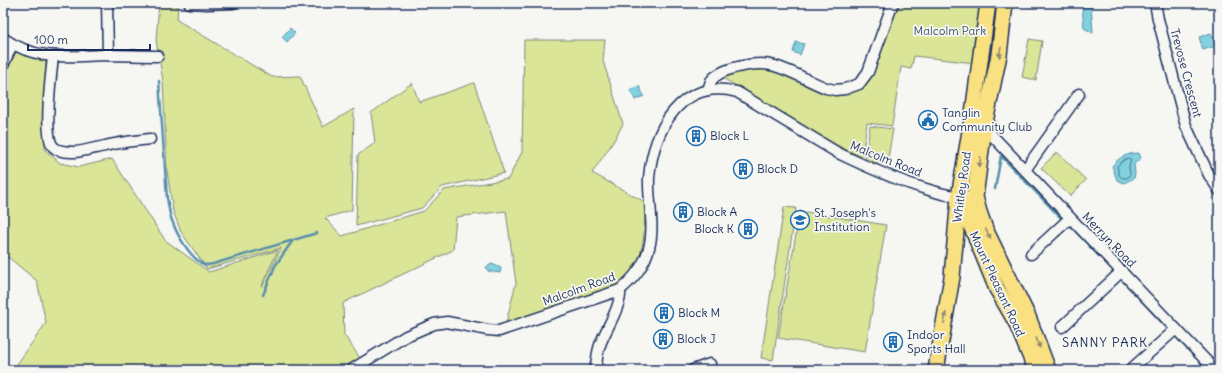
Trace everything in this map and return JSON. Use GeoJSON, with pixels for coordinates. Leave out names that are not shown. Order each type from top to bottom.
{"type":"FeatureCollection","features":[{"type":"Feature","properties":{"kind":"main road","name":"Whitley Road"},"geometry":{"type":"LineString","coordinates":[[936,370],[952,277],[960,197],[988,3]]}},
{"type":"Feature","properties":{"kind":"main road","name":"Whitley Road"},"geometry":{"type":"LineString","coordinates":[[975,197],[984,127],[999,56],[1005,3]]}},
{"type":"Feature","properties":{"kind":"main road","name":"Mount Pleasant Road"},"geometry":{"type":"LineString","coordinates":[[960,197],[997,289],[1016,322],[1036,370]]}},
{"type":"Feature","properties":{"kind":"main road","name":"Mount Pleasant Road"},"geometry":{"type":"LineString","coordinates":[[975,197],[985,229],[1028,317],[1048,370]]}},
{"type":"Feature","properties":{"kind":"street"},"geometry":{"type":"LineString","coordinates":[[107,3],[108,55]]}},
{"type":"Feature","properties":{"kind":"street"},"geometry":{"type":"LineString","coordinates":[[189,3],[233,3]]}},
{"type":"Feature","properties":{"kind":"street"},"geometry":{"type":"LineString","coordinates":[[708,90],[711,81],[718,75],[735,68],[756,64],[774,66],[826,88],[835,90],[854,87],[859,84],[868,72],[893,3]]}},
{"type":"Feature","properties":{"kind":"street","name":"Trevose Crescent"},"geometry":{"type":"LineString","coordinates":[[1156,3],[1158,19],[1186,126],[1209,175],[1219,190]]}},
{"type":"Feature","properties":{"kind":"street"},"geometry":{"type":"LineString","coordinates":[[3,38],[12,44],[38,54],[53,57],[108,55],[158,56]]}},
{"type":"Feature","properties":{"kind":"street"},"geometry":{"type":"LineString","coordinates":[[3,65],[12,44]]}},
{"type":"Feature","properties":{"kind":"street"},"geometry":{"type":"LineString","coordinates":[[53,57],[49,126],[52,145],[54,148],[67,152],[76,152],[127,141],[150,139]]}},
{"type":"Feature","properties":{"kind":"street","name":"Malcolm Road"},"geometry":{"type":"LineString","coordinates":[[352,370],[406,336],[434,324],[447,322],[499,331],[620,290],[633,279],[643,264],[649,247],[652,233],[649,199],[650,171],[652,155],[664,124],[688,97],[700,91],[724,89],[737,92],[843,156],[912,185],[950,196],[975,197]]}},
{"type":"Feature","properties":{"kind":"street"},"geometry":{"type":"LineString","coordinates":[[1025,170],[1079,94]]}},
{"type":"Feature","properties":{"kind":"street","name":"Merryn Road"},"geometry":{"type":"LineString","coordinates":[[984,127],[1215,370]]}},
{"type":"Feature","properties":{"kind":"street"},"geometry":{"type":"LineString","coordinates":[[1031,254],[1070,218]]}},
{"type":"Feature","properties":{"kind":"street"},"geometry":{"type":"LineString","coordinates":[[1062,327],[1122,271]]}},
{"type":"Feature","properties":{"kind":"street"},"geometry":{"type":"LineString","coordinates":[[595,370],[599,346],[617,307],[620,290]]}},
{"type":"Feature","properties":{"kind":"street"},"geometry":{"type":"LineString","coordinates":[[1130,370],[1176,329]]}},
{"type":"Feature","properties":{"kind":"street"},"geometry":{"type":"LineString","coordinates":[[693,370],[710,364]]}},
{"type":"Feature","properties":{"kind":"green space"},"geometry":{"type":"Polygon","coordinates":[[[159,3],[168,3],[178,6],[177,20],[272,77],[300,76],[323,127],[354,109],[352,210],[325,218],[342,236],[424,211],[444,190],[508,179],[522,152],[524,40],[605,40],[603,61],[623,124],[592,173],[645,202],[643,241],[634,270],[628,278],[617,287],[506,323],[516,283],[506,211],[456,217],[453,250],[343,303],[344,335],[360,358],[346,370],[13,370],[46,323],[37,281],[8,257],[3,259],[3,80],[16,52],[46,61],[45,150],[60,163],[79,167],[112,159],[165,240],[209,272],[278,250],[262,287],[281,248],[207,269],[181,232],[173,211],[167,171],[163,81],[156,40],[159,3]]]}},
{"type":"Feature","properties":{"kind":"green space","name":"Malcolm Park"},"geometry":{"type":"Polygon","coordinates":[[[896,3],[983,3],[975,63],[914,56],[911,69],[901,67],[892,126],[867,123],[862,157],[838,146],[721,77],[736,71],[757,69],[773,70],[823,93],[834,95],[847,94],[861,88],[896,3]]]}},
{"type":"Feature","properties":{"kind":"green space"},"geometry":{"type":"Polygon","coordinates":[[[1029,39],[1042,41],[1036,80],[1022,77],[1029,39]]]}},
{"type":"Feature","properties":{"kind":"green space"},"geometry":{"type":"Polygon","coordinates":[[[412,83],[419,102],[474,83],[504,173],[442,187],[422,208],[356,226],[358,155],[375,143],[371,113],[412,83]]]}},
{"type":"Feature","properties":{"kind":"green space"},"geometry":{"type":"Polygon","coordinates":[[[870,126],[893,129],[887,164],[865,161],[870,126]]]}},
{"type":"Feature","properties":{"kind":"green space"},"geometry":{"type":"Polygon","coordinates":[[[1057,152],[1086,180],[1070,196],[1041,168],[1057,152]]]}},
{"type":"Feature","properties":{"kind":"green space"},"geometry":{"type":"Polygon","coordinates":[[[784,207],[796,208],[773,360],[761,358],[784,207]]]}},
{"type":"Feature","properties":{"kind":"green space"},"geometry":{"type":"Polygon","coordinates":[[[800,211],[886,225],[865,352],[778,338],[800,211]]]}},
{"type":"Feature","properties":{"kind":"water"},"geometry":{"type":"Polygon","coordinates":[[[1091,5],[1093,33],[1084,28],[1082,6],[1091,5]]]}},
{"type":"Feature","properties":{"kind":"water"},"geometry":{"type":"Polygon","coordinates":[[[290,28],[295,33],[287,42],[282,37],[290,28]]]}},
{"type":"Feature","properties":{"kind":"water"},"geometry":{"type":"Polygon","coordinates":[[[1211,33],[1216,46],[1203,50],[1199,37],[1211,33]]]}},
{"type":"Feature","properties":{"kind":"water"},"geometry":{"type":"Polygon","coordinates":[[[796,42],[804,44],[800,55],[793,52],[796,42]]]}},
{"type":"Feature","properties":{"kind":"water"},"geometry":{"type":"Polygon","coordinates":[[[639,86],[644,96],[635,100],[630,90],[639,86]]]}},
{"type":"Feature","properties":{"kind":"water"},"geometry":{"type":"Polygon","coordinates":[[[1139,153],[1141,158],[1134,164],[1134,178],[1124,183],[1117,180],[1112,166],[1124,156],[1139,153]]]}},
{"type":"Feature","properties":{"kind":"water"},"geometry":{"type":"Polygon","coordinates":[[[492,264],[501,268],[500,273],[488,271],[486,267],[492,264]]]}},
{"type":"Feature","properties":{"kind":"waterway"},"geometry":{"type":"LineString","coordinates":[[159,81],[167,198],[170,214],[181,239],[197,260],[204,265],[213,264],[317,233]]}},
{"type":"Feature","properties":{"kind":"waterway"},"geometry":{"type":"LineString","coordinates":[[1001,156],[1061,218]]}},
{"type":"Feature","properties":{"kind":"waterway"},"geometry":{"type":"LineString","coordinates":[[995,189],[1001,156]]}},
{"type":"Feature","properties":{"kind":"waterway"},"geometry":{"type":"LineString","coordinates":[[1071,227],[1112,269]]}},
{"type":"Feature","properties":{"kind":"waterway"},"geometry":{"type":"LineString","coordinates":[[263,295],[275,266],[293,240]]}},
{"type":"Feature","properties":{"kind":"waterway"},"geometry":{"type":"LineString","coordinates":[[1124,282],[1167,328]]}},
{"type":"Feature","properties":{"kind":"waterway"},"geometry":{"type":"LineString","coordinates":[[1175,336],[1195,357]]}},
{"type":"Feature","properties":{"kind":"place","name":"Tanglin Community Club"},"geometry":{"type":"Point","coordinates":[928,120]}},
{"type":"Feature","properties":{"kind":"place","name":"Block L"},"geometry":{"type":"Point","coordinates":[696,136]}},
{"type":"Feature","properties":{"kind":"place","name":"Block D"},"geometry":{"type":"Point","coordinates":[743,169]}},
{"type":"Feature","properties":{"kind":"place","name":"Block A"},"geometry":{"type":"Point","coordinates":[683,212]}},
{"type":"Feature","properties":{"kind":"place","name":"St. Joseph's Institution"},"geometry":{"type":"Point","coordinates":[800,220]}},
{"type":"Feature","properties":{"kind":"place","name":"Block K"},"geometry":{"type":"Point","coordinates":[748,229]}},
{"type":"Feature","properties":{"kind":"place","name":"Block M"},"geometry":{"type":"Point","coordinates":[664,313]}},
{"type":"Feature","properties":{"kind":"place","name":"Block J"},"geometry":{"type":"Point","coordinates":[663,339]}},
{"type":"Feature","properties":{"kind":"place","name":"Indoor Sports Hall"},"geometry":{"type":"Point","coordinates":[893,342]}},
{"type":"Feature","properties":{"kind":"district","name":"SANNY PARK"},"geometry":{"type":"Point","coordinates":[1105,342]}}]}
